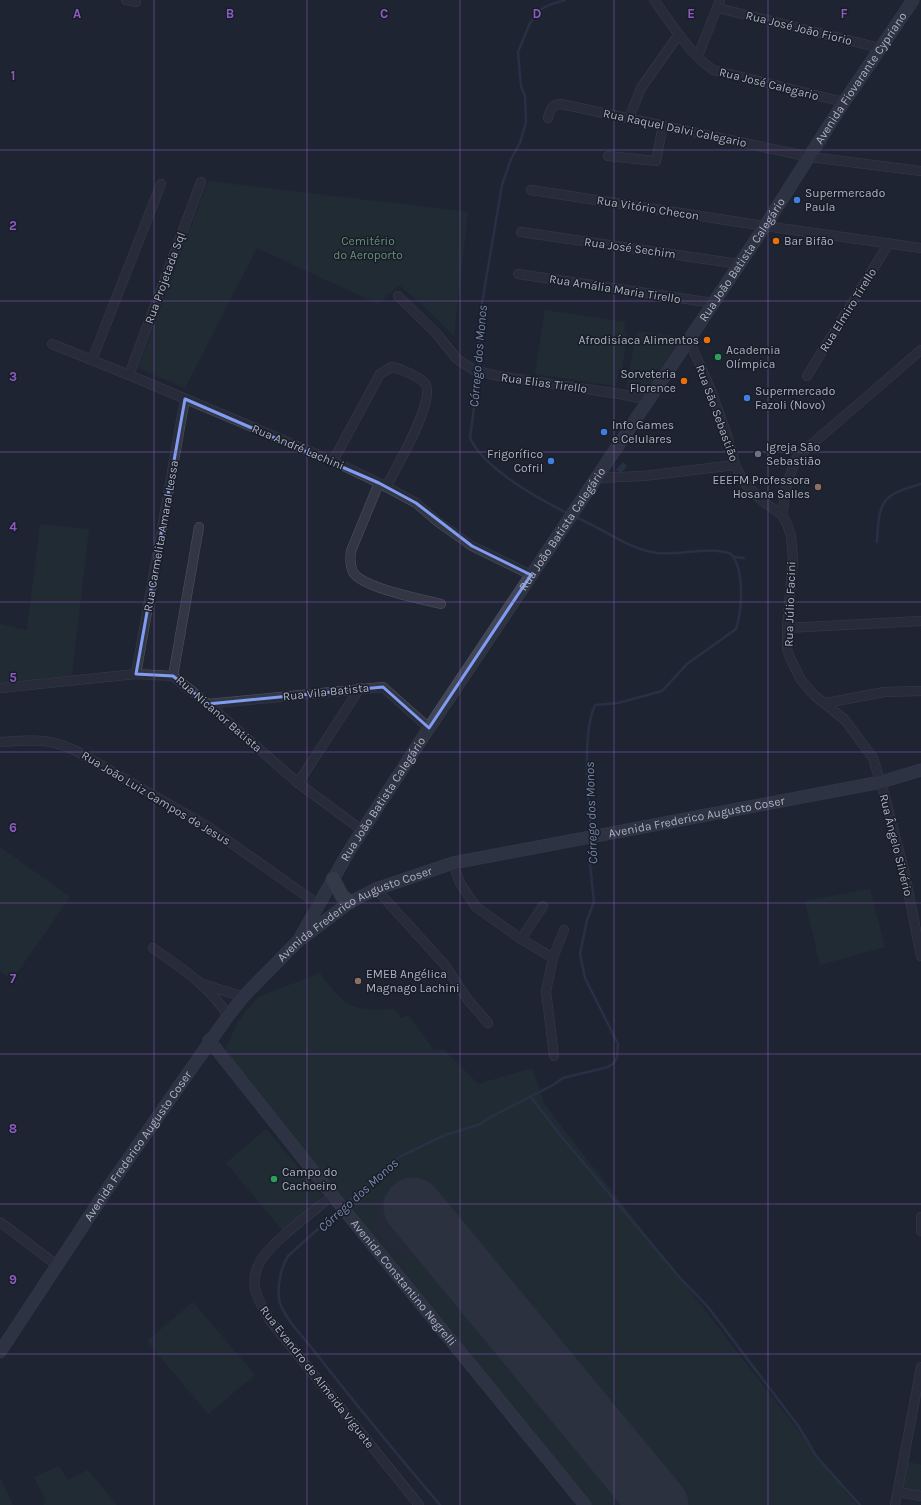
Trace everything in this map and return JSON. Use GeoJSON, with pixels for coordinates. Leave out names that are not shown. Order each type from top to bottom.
{"type":"FeatureCollection","features":[{"type":"Feature","properties":{"kind":"main road"},"geometry":{"type":"LineString","coordinates":[[333,879],[342,896],[350,902]]}},
{"type":"Feature","properties":{"kind":"street"},"geometry":{"type":"LineString","coordinates":[[126,0],[136,2]]}},
{"type":"Feature","properties":{"kind":"street","name":"Rua José Calegario"},"geometry":{"type":"LineString","coordinates":[[654,0],[679,34],[710,68],[723,74],[844,102]]}},
{"type":"Feature","properties":{"kind":"street","name":"Avenida Fiovarante Cypriano"},"geometry":{"type":"LineString","coordinates":[[810,157],[844,102],[913,0]]}},
{"type":"Feature","properties":{"kind":"street"},"geometry":{"type":"LineString","coordinates":[[698,56],[719,4]]}},
{"type":"Feature","properties":{"kind":"street","name":"Rua José João Fiorio"},"geometry":{"type":"LineString","coordinates":[[719,4],[880,48]]}},
{"type":"Feature","properties":{"kind":"street"},"geometry":{"type":"LineString","coordinates":[[629,118],[641,88],[679,34]]}},
{"type":"Feature","properties":{"kind":"street","name":"Rua Raquel Dalvi Calegario"},"geometry":{"type":"LineString","coordinates":[[548,118],[550,110],[556,104],[561,104],[810,157],[921,171]]}},
{"type":"Feature","properties":{"kind":"street"},"geometry":{"type":"LineString","coordinates":[[608,156],[656,161],[663,125]]}},
{"type":"Feature","properties":{"kind":"street","name":"Rua João Batista Calegário"},"geometry":{"type":"LineString","coordinates":[[298,942],[333,879],[429,728],[810,157]]}},
{"type":"Feature","properties":{"kind":"street","name":"Rua Projetada Sql"},"geometry":{"type":"LineString","coordinates":[[129,374],[200,182]]}},
{"type":"Feature","properties":{"kind":"street"},"geometry":{"type":"LineString","coordinates":[[92,360],[161,184]]}},
{"type":"Feature","properties":{"kind":"street","name":"Rua Vitório Checon"},"geometry":{"type":"LineString","coordinates":[[531,190],[921,248]]}},
{"type":"Feature","properties":{"kind":"street","name":"Rua José Sechim"},"geometry":{"type":"LineString","coordinates":[[520,232],[738,264]]}},
{"type":"Feature","properties":{"kind":"street","name":"Rua Elmiro Tirello"},"geometry":{"type":"LineString","coordinates":[[806,376],[889,243]]}},
{"type":"Feature","properties":{"kind":"street","name":"Rua Amália Maria Tirello"},"geometry":{"type":"LineString","coordinates":[[518,274],[713,303]]}},
{"type":"Feature","properties":{"kind":"street","name":"Rua Elias Tirello"},"geometry":{"type":"LineString","coordinates":[[398,296],[436,333],[457,359],[474,370],[490,375],[620,394],[649,400]]}},
{"type":"Feature","properties":{"kind":"street","name":"Rua São Sebastião"},"geometry":{"type":"LineString","coordinates":[[689,340],[727,435],[735,465],[744,482],[760,499],[782,515]]}},
{"type":"Feature","properties":{"kind":"street","name":"Rua André Lachini"},"geometry":{"type":"LineString","coordinates":[[52,344],[129,374],[332,461],[383,485],[416,503],[438,522],[472,546],[531,575]]}},
{"type":"Feature","properties":{"kind":"street"},"geometry":{"type":"LineString","coordinates":[[782,515],[787,483],[797,458],[921,350]]}},
{"type":"Feature","properties":{"kind":"street"},"geometry":{"type":"LineString","coordinates":[[332,461],[380,374],[391,366],[398,368],[426,384],[427,391],[422,415],[383,485],[352,550],[350,561],[354,573],[369,584],[441,604]]}},
{"type":"Feature","properties":{"kind":"street","name":"Rua Carmelita Amaral Lessa"},"geometry":{"type":"LineString","coordinates":[[136,674],[185,399]]}},
{"type":"Feature","properties":{"kind":"street"},"geometry":{"type":"LineString","coordinates":[[596,478],[644,476],[735,465]]}},
{"type":"Feature","properties":{"kind":"street","name":"Rua Júlio Facini"},"geometry":{"type":"LineString","coordinates":[[782,515],[791,536],[793,559],[787,628],[787,649],[794,668],[801,680],[814,695],[826,703],[845,720],[865,745],[873,758],[881,782]]}},
{"type":"Feature","properties":{"kind":"street","name":"Rua Nicanor Batista"},"geometry":{"type":"LineString","coordinates":[[199,527],[173,676],[208,704],[298,783],[363,831]]}},
{"type":"Feature","properties":{"kind":"street"},"geometry":{"type":"LineString","coordinates":[[787,628],[921,621]]}},
{"type":"Feature","properties":{"kind":"street"},"geometry":{"type":"LineString","coordinates":[[0,688],[136,674],[173,676]]}},
{"type":"Feature","properties":{"kind":"street","name":"Rua Vila Batista"},"geometry":{"type":"LineString","coordinates":[[208,704],[360,688],[383,687],[429,728]]}},
{"type":"Feature","properties":{"kind":"street"},"geometry":{"type":"LineString","coordinates":[[298,783],[360,688]]}},
{"type":"Feature","properties":{"kind":"street"},"geometry":{"type":"LineString","coordinates":[[826,703],[884,692],[921,691]]}},
{"type":"Feature","properties":{"kind":"street","name":"Rua João Luiz Campos de Jesus"},"geometry":{"type":"LineString","coordinates":[[0,742],[32,739],[61,743],[207,826],[319,905]]}},
{"type":"Feature","properties":{"kind":"street","name":"Avenida Frederico Augusto Coser"},"geometry":{"type":"LineString","coordinates":[[0,1352],[108,1188],[209,1040],[244,997],[298,942],[350,902],[376,889],[453,863],[881,782],[921,770]]}},
{"type":"Feature","properties":{"kind":"street","name":"Avenida Frederico Augusto Coser"},"geometry":{"type":"LineString","coordinates":[[905,775],[921,774]]}},
{"type":"Feature","properties":{"kind":"street","name":"Rua Ângelo Silvério"},"geometry":{"type":"LineString","coordinates":[[881,782],[904,870],[921,956]]}},
{"type":"Feature","properties":{"kind":"street"},"geometry":{"type":"LineString","coordinates":[[453,863],[460,883],[476,907],[521,939],[553,958]]}},
{"type":"Feature","properties":{"kind":"street"},"geometry":{"type":"LineString","coordinates":[[376,889],[444,964],[468,1000],[488,1023]]}},
{"type":"Feature","properties":{"kind":"street"},"geometry":{"type":"LineString","coordinates":[[319,905],[332,917]]}},
{"type":"Feature","properties":{"kind":"street"},"geometry":{"type":"LineString","coordinates":[[521,939],[543,906]]}},
{"type":"Feature","properties":{"kind":"street"},"geometry":{"type":"LineString","coordinates":[[554,1056],[546,991],[553,958],[564,930]]}},
{"type":"Feature","properties":{"kind":"street"},"geometry":{"type":"LineString","coordinates":[[153,948],[199,982],[222,1006],[228,1016]]}},
{"type":"Feature","properties":{"kind":"street"},"geometry":{"type":"LineString","coordinates":[[199,982],[244,997]]}},
{"type":"Feature","properties":{"kind":"street","name":"Avenida Constantino Negrelli"},"geometry":{"type":"LineString","coordinates":[[209,1040],[345,1211],[585,1505]]}},
{"type":"Feature","properties":{"kind":"street","name":"Rua Evandro de Almeida Viguete"},"geometry":{"type":"LineString","coordinates":[[335,1198],[270,1248],[259,1264],[255,1277],[255,1288],[259,1301],[270,1319],[419,1505]]}},
{"type":"Feature","properties":{"kind":"street"},"geometry":{"type":"LineString","coordinates":[[921,1218],[921,1231]]}},
{"type":"Feature","properties":{"kind":"street"},"geometry":{"type":"LineString","coordinates":[[0,1222],[58,1266]]}},
{"type":"Feature","properties":{"kind":"street"},"geometry":{"type":"LineString","coordinates":[[895,1505],[921,1367]]}},
{"type":"Feature","properties":{"kind":"street"},"geometry":{"type":"LineString","coordinates":[[898,1492],[921,1496]]}},
{"type":"Feature","properties":{"kind":"highlighted area"},"geometry":{"type":"Polygon","coordinates":[[[185,399],[379,483],[416,503],[472,546],[531,575],[429,728],[383,687],[208,704],[173,676],[136,674],[185,399]]]}},
{"type":"Feature","properties":{"kind":"shaded area"},"geometry":{"type":"Polygon","coordinates":[[[429,1159],[612,1191],[856,1505],[591,1505],[353,1213],[429,1159]]]}},
{"type":"Feature","properties":{"kind":"green space","name":"Cemitério do Aeroporto"},"geometry":{"type":"Polygon","coordinates":[[[208,181],[468,212],[454,336],[426,308],[399,285],[378,304],[257,248],[185,388],[138,368],[208,181]]]}},
{"type":"Feature","properties":{"kind":"green space"},"geometry":{"type":"Polygon","coordinates":[[[545,310],[625,322],[624,332],[627,333],[622,369],[619,369],[616,386],[535,374],[545,310]]]}},
{"type":"Feature","properties":{"kind":"green space"},"geometry":{"type":"Polygon","coordinates":[[[637,331],[682,337],[647,393],[626,388],[637,331]]]}},
{"type":"Feature","properties":{"kind":"green space"},"geometry":{"type":"Polygon","coordinates":[[[40,524],[89,529],[72,675],[0,683],[0,624],[27,630],[40,524]]]}},
{"type":"Feature","properties":{"kind":"green space"},"geometry":{"type":"Polygon","coordinates":[[[0,847],[70,897],[12,980],[0,971],[0,847]]]}},
{"type":"Feature","properties":{"kind":"green space"},"geometry":{"type":"Polygon","coordinates":[[[870,889],[885,947],[820,965],[805,901],[870,889]]]}},
{"type":"Feature","properties":{"kind":"green space"},"geometry":{"type":"Polygon","coordinates":[[[320,973],[336,993],[351,1005],[369,1009],[394,1009],[401,1018],[408,1015],[433,1049],[445,1050],[478,1084],[532,1068],[545,1105],[856,1505],[684,1505],[416,1178],[403,1180],[382,1197],[373,1229],[398,1256],[434,1263],[635,1505],[591,1505],[224,1054],[237,1023],[258,997],[320,973]]]}},
{"type":"Feature","properties":{"kind":"green space","name":"Campo do Cachoeiro"},"geometry":{"type":"Polygon","coordinates":[[[266,1129],[322,1195],[306,1214],[283,1231],[226,1163],[266,1129]]]}},
{"type":"Feature","properties":{"kind":"green space"},"geometry":{"type":"Polygon","coordinates":[[[193,1302],[255,1375],[208,1414],[147,1341],[193,1302]]]}},
{"type":"Feature","properties":{"kind":"green space"},"geometry":{"type":"Polygon","coordinates":[[[906,1461],[921,1465],[921,1495],[900,1486],[906,1461]]]}},
{"type":"Feature","properties":{"kind":"green space"},"geometry":{"type":"Polygon","coordinates":[[[59,1466],[68,1480],[88,1470],[117,1505],[43,1505],[46,1501],[34,1477],[59,1466]]]}},
{"type":"Feature","properties":{"kind":"green space"},"geometry":{"type":"Polygon","coordinates":[[[0,1477],[13,1505],[0,1505],[0,1477]]]}},
{"type":"Feature","properties":{"kind":"water"},"geometry":{"type":"Polygon","coordinates":[[[623,462],[627,466],[621,473],[616,470],[623,462]]]}},
{"type":"Feature","properties":{"kind":"waterway","name":"Córrego dos Monos"},"geometry":{"type":"LineString","coordinates":[[565,0],[549,5],[538,11],[529,25],[518,52],[521,86],[525,96],[526,122],[520,143],[511,159],[502,185],[481,309],[479,369],[470,438],[487,460],[513,482],[567,513]]}},
{"type":"Feature","properties":{"kind":"waterway"},"geometry":{"type":"LineString","coordinates":[[877,542],[879,517],[885,502],[890,496],[921,484]]}},
{"type":"Feature","properties":{"kind":"waterway","name":"Córrego dos Monos"},"geometry":{"type":"LineString","coordinates":[[575,517],[625,543],[646,551],[666,554],[713,550],[731,554],[739,570],[741,590],[740,612],[736,629],[687,664],[662,691],[618,703],[595,705],[588,732],[587,749],[591,833]]}},
{"type":"Feature","properties":{"kind":"waterway"},"geometry":{"type":"LineString","coordinates":[[734,557],[744,558]]}},
{"type":"Feature","properties":{"kind":"waterway","name":"Córrego dos Monos"},"geometry":{"type":"LineString","coordinates":[[345,1205],[384,1169],[401,1156],[445,1135],[481,1124],[487,1119],[553,1085],[563,1078],[608,1067],[614,1063],[617,1057],[618,1044],[585,978],[580,954],[587,920],[594,902],[590,864],[593,855],[592,840]]}},
{"type":"Feature","properties":{"kind":"waterway"},"geometry":{"type":"LineString","coordinates":[[530,1096],[561,1136],[680,1278],[708,1307],[799,1427],[816,1456],[860,1505]]}},
{"type":"Feature","properties":{"kind":"waterway","name":"Córrego dos Monos"},"geometry":{"type":"LineString","coordinates":[[340,1209],[288,1256],[283,1266],[280,1278],[280,1303],[285,1314],[294,1326],[440,1505]]}},
{"type":"Feature","properties":{"kind":"runway"},"geometry":{"type":"LineString","coordinates":[[413,1207],[659,1505]]}},
{"type":"Feature","properties":{"kind":"place","name":"Supermercado Paula"},"geometry":{"type":"Point","coordinates":[797,200]}},
{"type":"Feature","properties":{"kind":"place","name":"Bar Bifão"},"geometry":{"type":"Point","coordinates":[776,241]}},
{"type":"Feature","properties":{"kind":"place","name":"Afrodisíaca Alimentos"},"geometry":{"type":"Point","coordinates":[707,340]}},
{"type":"Feature","properties":{"kind":"place","name":"Academia Olímpica"},"geometry":{"type":"Point","coordinates":[718,357]}},
{"type":"Feature","properties":{"kind":"place","name":"Sorveteria Florence"},"geometry":{"type":"Point","coordinates":[684,381]}},
{"type":"Feature","properties":{"kind":"place","name":"Supermercado Fazoli (Novo)"},"geometry":{"type":"Point","coordinates":[747,398]}},
{"type":"Feature","properties":{"kind":"place","name":"Info Games e Celulares"},"geometry":{"type":"Point","coordinates":[604,432]}},
{"type":"Feature","properties":{"kind":"place","name":"Igreja São Sebastião"},"geometry":{"type":"Point","coordinates":[758,454]}},
{"type":"Feature","properties":{"kind":"place","name":"Frigorífico Cofril"},"geometry":{"type":"Point","coordinates":[551,461]}},
{"type":"Feature","properties":{"kind":"place","name":"EEEFM Professora Hosana Salles"},"geometry":{"type":"Point","coordinates":[818,487]}},
{"type":"Feature","properties":{"kind":"place","name":"EMEB Angélica Magnago Lachini"},"geometry":{"type":"Point","coordinates":[358,981]}},
{"type":"Feature","properties":{"kind":"place","name":"Campo do Cachoeiro"},"geometry":{"type":"Point","coordinates":[274,1179]}}]}
